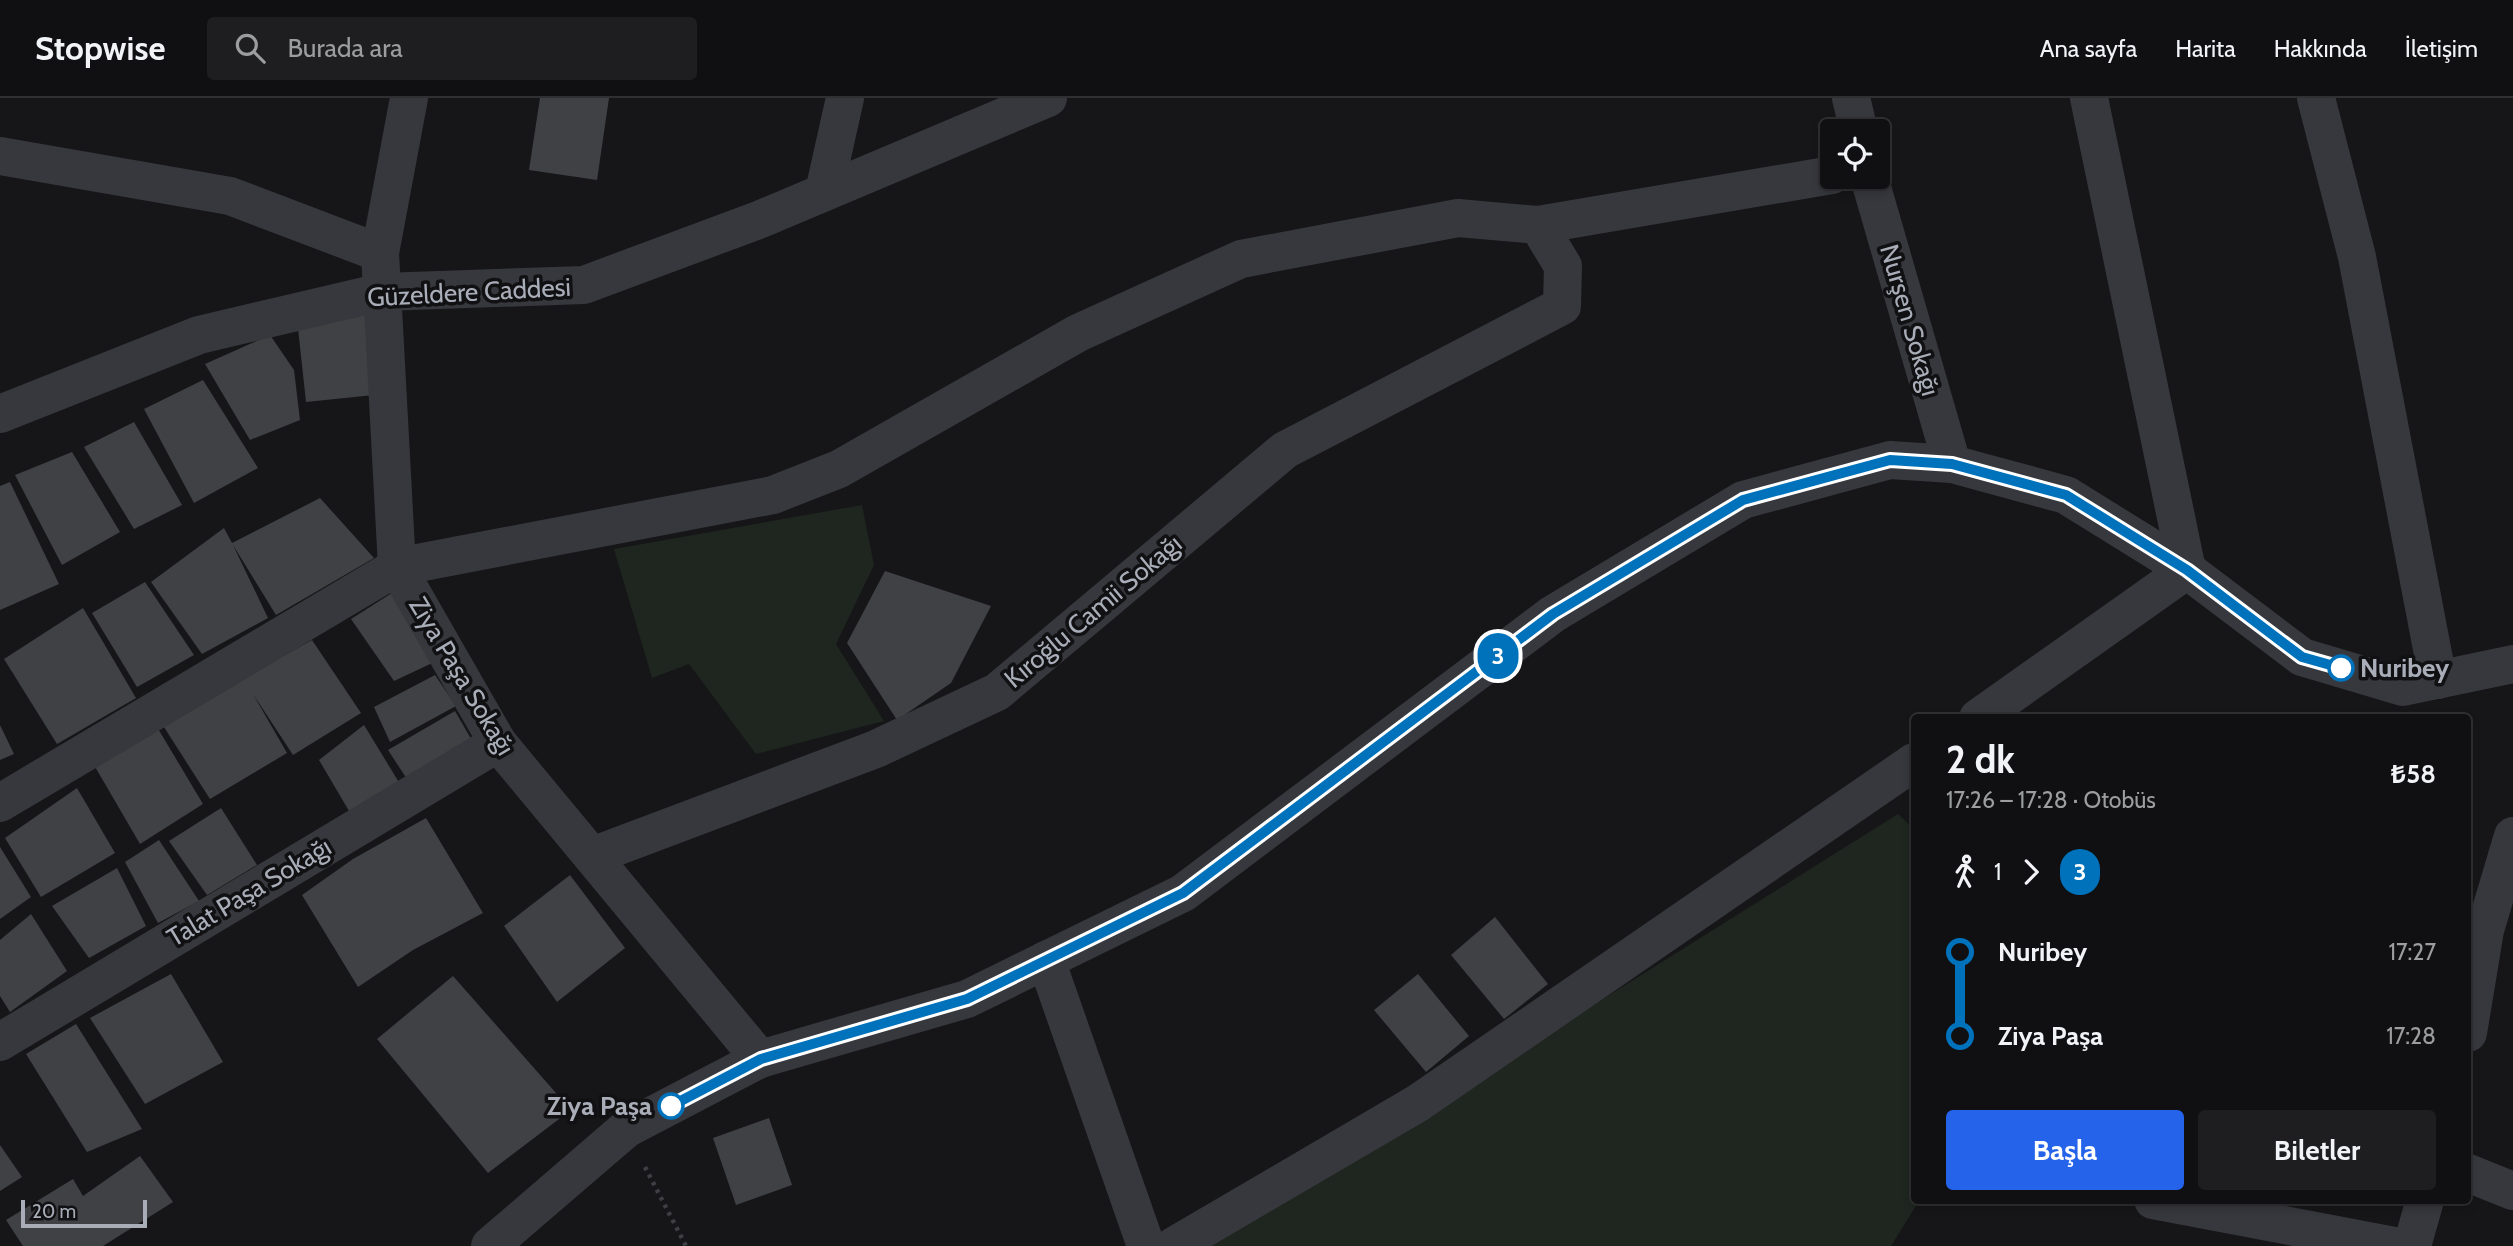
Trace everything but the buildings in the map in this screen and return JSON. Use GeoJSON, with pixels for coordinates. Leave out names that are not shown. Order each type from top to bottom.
{"type":"FeatureCollection","features":[{"type":"Feature","properties":{"kind":"street","name":"Ziya Paşa Sokağı"},"geometry":{"type":"LineString","coordinates":[[409,98],[380,253],[397,567],[498,743],[761,1059]]}},
{"type":"Feature","properties":{"kind":"street"},"geometry":{"type":"LineString","coordinates":[[824,192],[845,98]]}},
{"type":"Feature","properties":{"kind":"street","name":"Güzeldere Caddesi"},"geometry":{"type":"LineString","coordinates":[[0,415],[199,335],[382,292],[584,285],[824,192],[1048,98]]}},
{"type":"Feature","properties":{"kind":"street"},"geometry":{"type":"LineString","coordinates":[[1851,98],[1855,119]]}},
{"type":"Feature","properties":{"kind":"street"},"geometry":{"type":"LineString","coordinates":[[2089,98],[2187,570]]}},
{"type":"Feature","properties":{"kind":"street"},"geometry":{"type":"LineString","coordinates":[[2316,98],[2357,257],[2438,680]]}},
{"type":"Feature","properties":{"kind":"street"},"geometry":{"type":"LineString","coordinates":[[0,156],[230,196],[380,253]]}},
{"type":"Feature","properties":{"kind":"street"},"geometry":{"type":"LineString","coordinates":[[0,803],[397,567],[773,495],[839,469],[1079,333],[1241,260],[1458,218],[1538,225],[1820,177]]}},
{"type":"Feature","properties":{"kind":"street","name":"Nurşen Sokağı"},"geometry":{"type":"LineString","coordinates":[[1872,189],[1952,464]]}},
{"type":"Feature","properties":{"kind":"street","name":"Kıroğlu Camii Sokağı"},"geometry":{"type":"LineString","coordinates":[[592,856],[876,749],[997,692],[1285,450],[1562,306],[1563,266],[1538,225]]}},
{"type":"Feature","properties":{"kind":"street"},"geometry":{"type":"LineString","coordinates":[[490,1246],[626,1129],[761,1059],[967,999],[1183,893],[1553,614],[1743,500],[1890,460],[1952,464],[2066,495],[2187,570],[2302,657],[2403,687],[2513,664]]}},
{"type":"Feature","properties":{"kind":"street"},"geometry":{"type":"LineString","coordinates":[[1984,714],[2187,570]]}},
{"type":"Feature","properties":{"kind":"street","name":"Talat Paşa Sokağı"},"geometry":{"type":"LineString","coordinates":[[0,1042],[498,743]]}},
{"type":"Feature","properties":{"kind":"street"},"geometry":{"type":"LineString","coordinates":[[1174,1246],[1418,1103],[1911,771]]}},
{"type":"Feature","properties":{"kind":"street"},"geometry":{"type":"LineString","coordinates":[[2471,1018],[2489,930],[2513,836]]}},
{"type":"Feature","properties":{"kind":"street"},"geometry":{"type":"LineString","coordinates":[[1046,960],[1146,1246]]}},
{"type":"Feature","properties":{"kind":"street"},"geometry":{"type":"LineString","coordinates":[[2471,1174],[2513,1191]]}},
{"type":"Feature","properties":{"kind":"street"},"geometry":{"type":"LineString","coordinates":[[2174,1204],[2394,1246]]}},
{"type":"Feature","properties":{"kind":"street"},"geometry":{"type":"LineString","coordinates":[[2412,1246],[2424,1204]]}},
{"type":"Feature","properties":{"kind":"path"},"geometry":{"type":"LineString","coordinates":[[626,1129],[686,1246]]}},
{"type":"Feature","properties":{"kind":"shaded area"},"geometry":{"type":"Polygon","coordinates":[[[862,505],[874,565],[836,644],[884,721],[756,754],[689,664],[652,678],[614,549],[862,505]]]}},
{"type":"Feature","properties":{"kind":"shaded area"},"geometry":{"type":"Polygon","coordinates":[[[1898,814],[1911,826],[1911,1204],[1917,1204],[1891,1246],[1209,1246],[1898,814]]]}},
{"type":"Feature","properties":{"kind":"bus line","name":"3"},"geometry":{"type":"LineString","coordinates":[[671,1106],[761,1059],[967,999],[1183,893],[1553,614],[1743,500],[1890,460],[1952,464],[2066,495],[2187,570],[2302,657],[2341,668]]}},
{"type":"Feature","properties":{"kind":"place","name":"Nuribey"},"geometry":{"type":"Point","coordinates":[2341,668]}},
{"type":"Feature","properties":{"kind":"place","name":"Ziya Paşa"},"geometry":{"type":"Point","coordinates":[671,1106]}}]}
